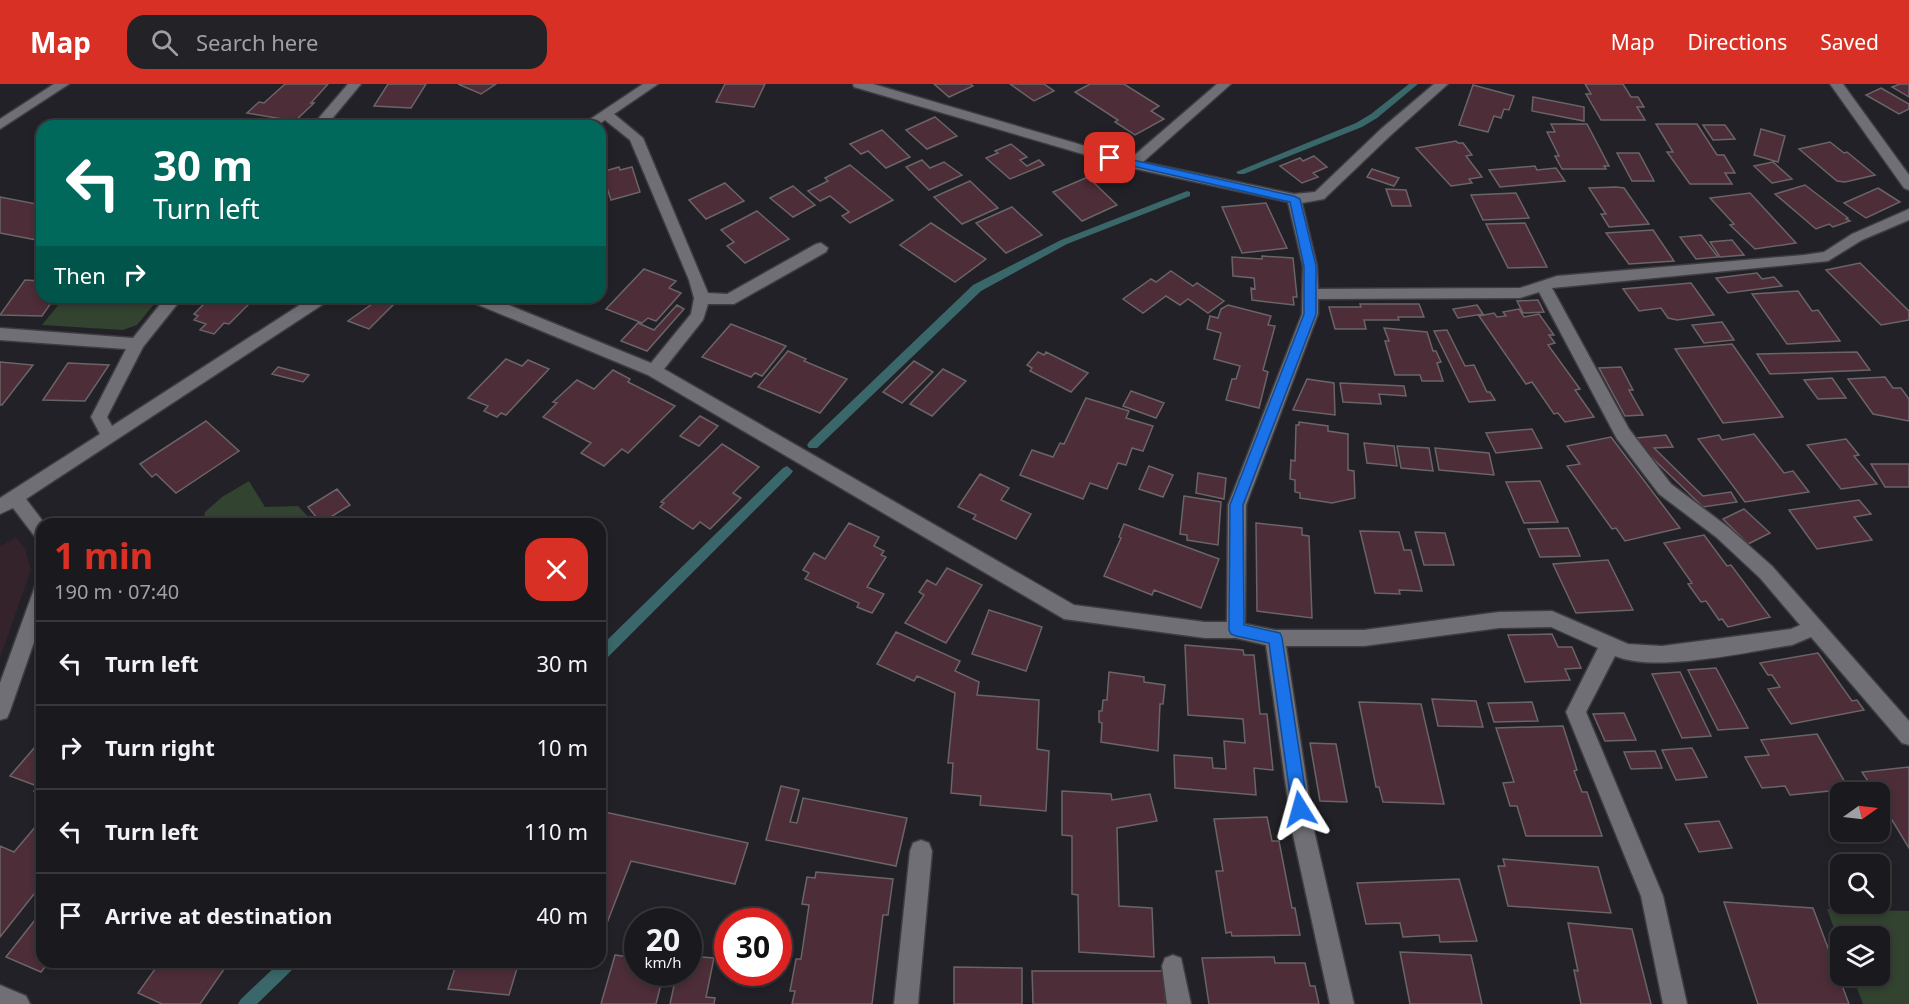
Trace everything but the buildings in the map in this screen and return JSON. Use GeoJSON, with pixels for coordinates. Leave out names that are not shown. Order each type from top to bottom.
{"type":"FeatureCollection","features":[{"type":"Feature","properties":{"kind":"street"},"geometry":{"type":"LineString","coordinates":[[0,124],[63,84]]}},
{"type":"Feature","properties":{"kind":"street"},"geometry":{"type":"LineString","coordinates":[[324,120],[355,84]]}},
{"type":"Feature","properties":{"kind":"street"},"geometry":{"type":"LineString","coordinates":[[596,120],[652,84]]}},
{"type":"Feature","properties":{"kind":"street"},"geometry":{"type":"LineString","coordinates":[[859,84],[894,88],[1132,165],[1294,199],[1319,196],[1386,132],[1442,84]]}},
{"type":"Feature","properties":{"kind":"street"},"geometry":{"type":"LineString","coordinates":[[1132,165],[1225,84]]}},
{"type":"Feature","properties":{"kind":"street"},"geometry":{"type":"LineString","coordinates":[[1836,84],[1909,185]]}},
{"type":"Feature","properties":{"kind":"street"},"geometry":{"type":"LineString","coordinates":[[604,114],[636,138],[697,279],[702,298],[698,316],[654,371]]}},
{"type":"Feature","properties":{"kind":"street"},"geometry":{"type":"LineString","coordinates":[[1236,630],[1237,505],[1310,314],[1310,266],[1294,199]]}},
{"type":"Feature","properties":{"kind":"street"},"geometry":{"type":"LineString","coordinates":[[1311,294],[1520,292],[1557,282],[1812,259],[1828,256],[1857,237],[1909,214]]}},
{"type":"Feature","properties":{"kind":"street"},"geometry":{"type":"LineString","coordinates":[[702,298],[729,300],[820,248]]}},
{"type":"Feature","properties":{"kind":"street"},"geometry":{"type":"LineString","coordinates":[[1543,286],[1623,434],[1665,489],[1766,572],[1909,736]]}},
{"type":"Feature","properties":{"kind":"street"},"geometry":{"type":"LineString","coordinates":[[110,437],[99,417],[137,344],[170,303]]}},
{"type":"Feature","properties":{"kind":"street"},"geometry":{"type":"LineString","coordinates":[[36,528],[8,503],[314,303]]}},
{"type":"Feature","properties":{"kind":"street"},"geometry":{"type":"LineString","coordinates":[[489,303],[654,371],[1071,613],[1205,630],[1236,630],[1275,638],[1364,638],[1499,620],[1552,619],[1627,652],[1662,655],[1792,637],[1815,627]]}},
{"type":"Feature","properties":{"kind":"street"},"geometry":{"type":"LineString","coordinates":[[0,334],[137,344]]}},
{"type":"Feature","properties":{"kind":"street"},"geometry":{"type":"LineString","coordinates":[[0,711],[36,609]]}},
{"type":"Feature","properties":{"kind":"street"},"geometry":{"type":"LineString","coordinates":[[1275,638],[1303,830],[1342,1004]]}},
{"type":"Feature","properties":{"kind":"street"},"geometry":{"type":"LineString","coordinates":[[1610,645],[1576,712],[1652,896],[1676,1004]]}},
{"type":"Feature","properties":{"kind":"street"},"geometry":{"type":"LineString","coordinates":[[906,1004],[921,851]]}},
{"type":"Feature","properties":{"kind":"street"},"geometry":{"type":"LineString","coordinates":[[1173,966],[1179,1004]]}},
{"type":"Feature","properties":{"kind":"street"},"geometry":{"type":"LineString","coordinates":[[0,997],[18,1004]]}},
{"type":"Feature","properties":{"kind":"shaded area"},"geometry":{"type":"Polygon","coordinates":[[[16,537],[25,549],[31,570],[0,658],[0,547],[16,537]]]}},
{"type":"Feature","properties":{"kind":"green space"},"geometry":{"type":"Polygon","coordinates":[[[60,303],[155,303],[137,325],[123,330],[42,325],[60,303]]]}},
{"type":"Feature","properties":{"kind":"green space"},"geometry":{"type":"Polygon","coordinates":[[[249,481],[265,507],[298,506],[309,518],[204,518],[205,512],[222,497],[249,481]]]}},
{"type":"Feature","properties":{"kind":"green space"},"geometry":{"type":"Polygon","coordinates":[[[1827,909],[1830,909],[1830,914],[1890,914],[1890,911],[1909,911],[1909,1004],[1863,1004],[1856,986],[1890,986],[1890,926],[1833,926],[1827,909]]]}},
{"type":"Feature","properties":{"kind":"waterway"},"geometry":{"type":"LineString","coordinates":[[1241,172],[1359,125],[1414,84]]}},
{"type":"Feature","properties":{"kind":"waterway"},"geometry":{"type":"LineString","coordinates":[[813,445],[977,288],[1064,242],[1187,194]]}},
{"type":"Feature","properties":{"kind":"waterway"},"geometry":{"type":"LineString","coordinates":[[606,650],[787,471]]}},
{"type":"Feature","properties":{"kind":"waterway"},"geometry":{"type":"LineString","coordinates":[[246,1004],[284,968]]}},
{"type":"Feature","properties":{"kind":"route"},"geometry":{"type":"LineString","coordinates":[[1110,158],[1132,165],[1294,199],[1310,266],[1310,314],[1237,505],[1236,630],[1275,638],[1300,809]]}}]}
